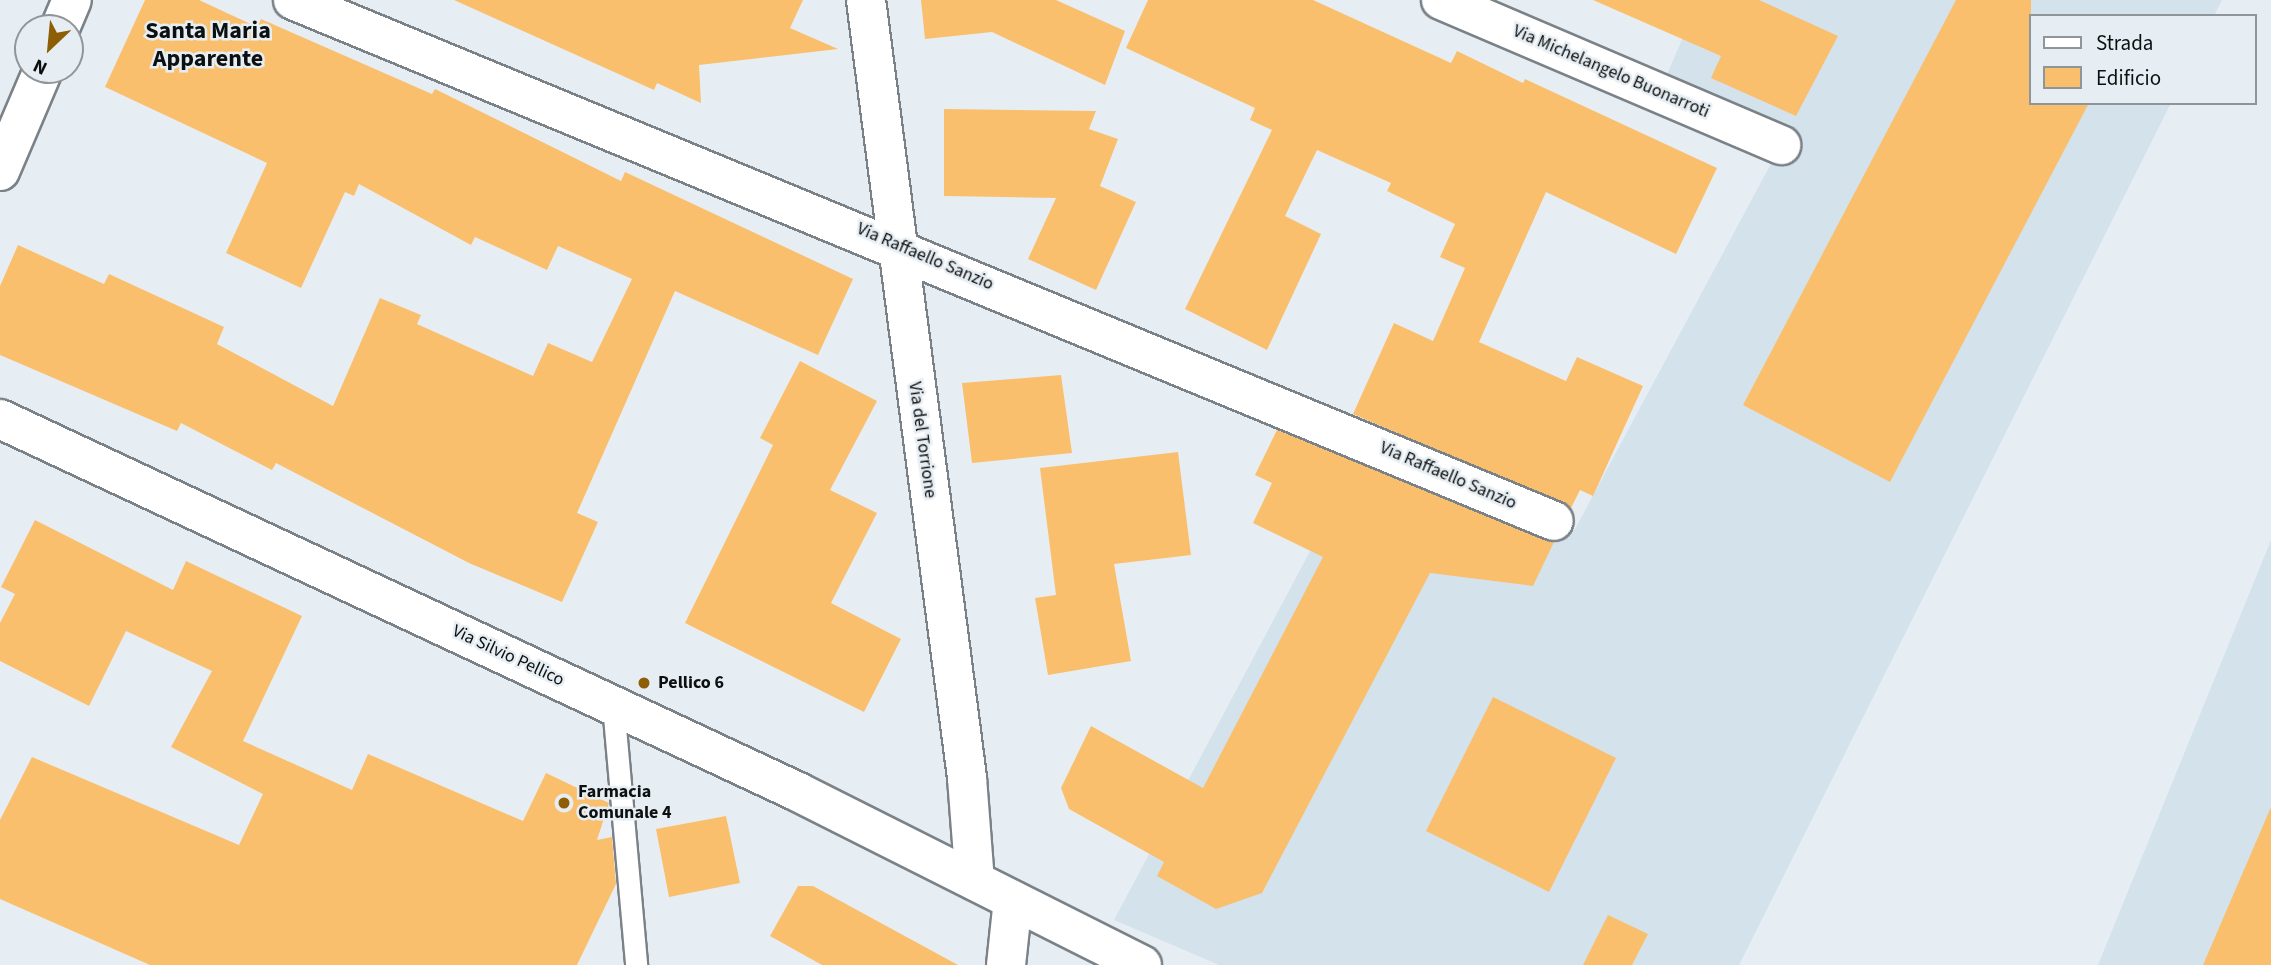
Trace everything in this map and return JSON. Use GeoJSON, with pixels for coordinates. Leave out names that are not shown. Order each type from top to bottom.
{"type":"FeatureCollection","features":[{"type":"Feature","properties":{"kind":"street","name":"Via Raffaello Sanzio"},"geometry":{"type":"LineString","coordinates":[[293,0],[895,245],[1554,520]]}},
{"type":"Feature","properties":{"kind":"street","name":"Via del Torrione"},"geometry":{"type":"LineString","coordinates":[[866,0],[895,245],[967,778],[975,881]]}},
{"type":"Feature","properties":{"kind":"street","name":"Via Michelangelo Buonarroti"},"geometry":{"type":"LineString","coordinates":[[1441,0],[1781,145]]}},
{"type":"Feature","properties":{"kind":"street"},"geometry":{"type":"LineString","coordinates":[[0,171],[37,84]]}},
{"type":"Feature","properties":{"kind":"street","name":"Via Silvio Pellico"},"geometry":{"type":"LineString","coordinates":[[0,419],[613,705],[1142,965]]}},
{"type":"Feature","properties":{"kind":"street"},"geometry":{"type":"LineString","coordinates":[[1006,965],[1013,900]]}},
{"type":"Feature","properties":{"kind":"lane"},"geometry":{"type":"LineString","coordinates":[[613,705],[635,965]]}},
{"type":"Feature","properties":{"kind":"shaded area"},"geometry":{"type":"Polygon","coordinates":[[[1699,0],[2222,0],[2215,14],[2030,14],[2030,105],[2170,105],[1739,965],[1219,965],[1114,920],[1317,538],[1343,549],[1392,453],[1575,529],[1781,145],[1659,93],[1699,0]]]}},
{"type":"Feature","properties":{"kind":"shaded area"},"geometry":{"type":"Polygon","coordinates":[[[2271,540],[2271,965],[2098,965],[2271,540]]]}},
{"type":"Feature","properties":{"kind":"building"},"geometry":{"type":"Polygon","coordinates":[[[145,0],[199,0],[257,27],[261,19],[432,94],[435,89],[621,181],[625,172],[853,279],[818,355],[675,291],[577,513],[598,522],[562,602],[469,563],[276,463],[272,470],[181,423],[177,431],[0,355],[0,286],[18,245],[104,284],[109,274],[224,327],[217,344],[333,406],[380,298],[421,315],[417,324],[533,376],[548,343],[592,362],[632,279],[558,246],[547,270],[475,237],[471,245],[359,184],[354,196],[345,192],[301,288],[226,253],[267,163],[105,87],[145,0]]]}},
{"type":"Feature","properties":{"kind":"building"},"geometry":{"type":"Polygon","coordinates":[[[454,0],[803,0],[790,28],[838,49],[699,65],[701,103],[657,83],[654,90],[454,0]]]}},
{"type":"Feature","properties":{"kind":"building"},"geometry":{"type":"Polygon","coordinates":[[[921,0],[1056,0],[1125,31],[1105,85],[992,32],[925,39],[921,0]]]}},
{"type":"Feature","properties":{"kind":"building"},"geometry":{"type":"Polygon","coordinates":[[[1148,0],[1313,0],[1451,63],[1457,51],[1523,83],[1525,79],[1717,168],[1676,254],[1546,192],[1479,342],[1566,381],[1577,357],[1643,386],[1593,496],[1580,490],[1571,508],[1353,414],[1394,323],[1433,341],[1465,268],[1440,257],[1455,224],[1387,191],[1391,183],[1317,150],[1285,216],[1321,234],[1267,350],[1185,309],[1272,130],[1250,120],[1255,108],[1126,48],[1148,0]]]}},
{"type":"Feature","properties":{"kind":"building"},"geometry":{"type":"Polygon","coordinates":[[[1593,0],[1759,0],[1838,36],[1796,116],[1711,78],[1721,56],[1593,0]]]}},
{"type":"Feature","properties":{"kind":"building"},"geometry":{"type":"Polygon","coordinates":[[[1956,0],[2031,0],[2030,105],[2088,105],[1890,482],[1743,405],[1956,0]]]}},
{"type":"Feature","properties":{"kind":"building"},"geometry":{"type":"Polygon","coordinates":[[[944,109],[1096,111],[1089,129],[1118,139],[1100,186],[1136,202],[1096,290],[1028,259],[1056,198],[944,196],[944,109]]]}},
{"type":"Feature","properties":{"kind":"building"},"geometry":{"type":"Polygon","coordinates":[[[800,361],[877,401],[830,490],[877,513],[831,603],[901,639],[864,712],[685,623],[773,445],[760,438],[800,361]]]}},
{"type":"Feature","properties":{"kind":"building"},"geometry":{"type":"Polygon","coordinates":[[[1061,375],[1072,453],[972,463],[962,383],[1061,375]]]}},
{"type":"Feature","properties":{"kind":"building"},"geometry":{"type":"Polygon","coordinates":[[[1277,430],[1554,542],[1533,586],[1430,573],[1262,893],[1216,909],[1157,876],[1164,862],[1069,809],[1061,788],[1091,726],[1203,788],[1323,557],[1253,523],[1272,483],[1255,475],[1277,430]]]}},
{"type":"Feature","properties":{"kind":"building"},"geometry":{"type":"Polygon","coordinates":[[[1178,452],[1191,555],[1114,564],[1131,661],[1048,675],[1035,598],[1056,595],[1040,468],[1178,452]]]}},
{"type":"Feature","properties":{"kind":"building"},"geometry":{"type":"Polygon","coordinates":[[[35,520],[173,590],[186,561],[302,616],[243,741],[352,790],[368,754],[523,821],[546,773],[609,803],[597,840],[612,837],[616,884],[577,965],[150,965],[0,899],[0,820],[32,757],[239,845],[263,794],[171,747],[212,671],[126,631],[89,706],[0,661],[0,623],[15,594],[1,587],[35,520]]]}},
{"type":"Feature","properties":{"kind":"building"},"geometry":{"type":"Polygon","coordinates":[[[1493,697],[1616,758],[1549,892],[1426,831],[1493,697]]]}},
{"type":"Feature","properties":{"kind":"building"},"geometry":{"type":"Polygon","coordinates":[[[2271,807],[2271,965],[2203,965],[2271,807]]]}},
{"type":"Feature","properties":{"kind":"building"},"geometry":{"type":"Polygon","coordinates":[[[726,816],[740,883],[669,897],[656,829],[726,816]]]}},
{"type":"Feature","properties":{"kind":"building"},"geometry":{"type":"Polygon","coordinates":[[[798,886],[813,886],[958,965],[822,965],[770,936],[798,886]]]}},
{"type":"Feature","properties":{"kind":"building"},"geometry":{"type":"Polygon","coordinates":[[[1608,915],[1648,934],[1632,965],[1583,965],[1608,915]]]}},
{"type":"Feature","properties":{"kind":"place","name":"Pellico 6"},"geometry":{"type":"Point","coordinates":[644,683]}},
{"type":"Feature","properties":{"kind":"place","name":"Farmacia Comunale 4"},"geometry":{"type":"Point","coordinates":[564,803]}},
{"type":"Feature","properties":{"kind":"district","name":"Santa Maria Apparente"},"geometry":{"type":"Point","coordinates":[208,45]}}]}
